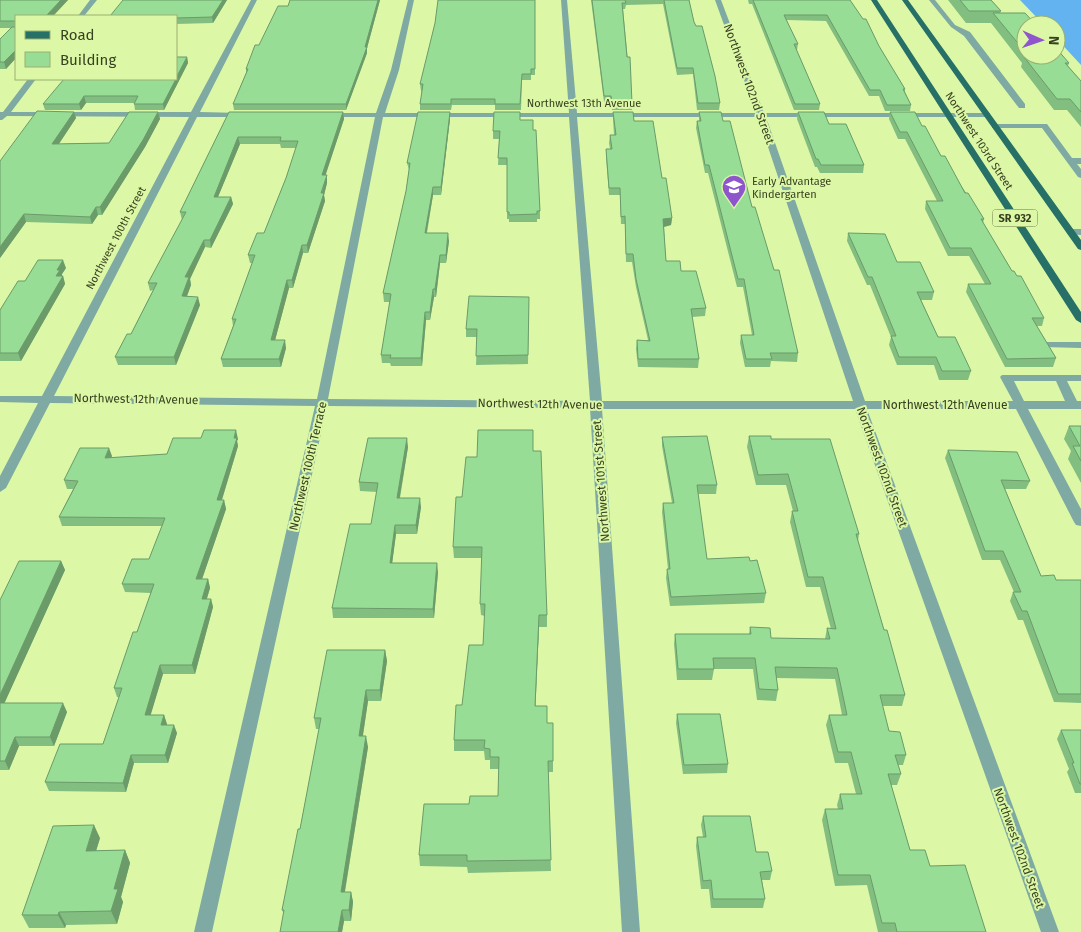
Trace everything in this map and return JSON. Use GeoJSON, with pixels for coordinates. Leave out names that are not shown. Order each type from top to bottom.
{"type":"FeatureCollection","features":[{"type":"Feature","properties":{"kind":"main road","name":"Northwest 103rd Street"},"geometry":{"type":"LineString","coordinates":[[874,0],[1081,320]]}},
{"type":"Feature","properties":{"kind":"main road","name":"Northwest 103rd Street"},"geometry":{"type":"LineString","coordinates":[[905,0],[1081,247]]}},
{"type":"Feature","properties":{"kind":"street"},"geometry":{"type":"LineString","coordinates":[[82,15],[94,0]]}},
{"type":"Feature","properties":{"kind":"street","name":"Northwest 100th Street"},"geometry":{"type":"LineString","coordinates":[[0,488],[254,0]]}},
{"type":"Feature","properties":{"kind":"street","name":"Northwest 100th Terrace"},"geometry":{"type":"LineString","coordinates":[[203,932],[322,402],[380,114],[395,70],[411,0]]}},
{"type":"Feature","properties":{"kind":"street","name":"Northwest 101st Street"},"geometry":{"type":"LineString","coordinates":[[564,0],[596,405],[631,932]]}},
{"type":"Feature","properties":{"kind":"street","name":"Northwest 102nd Street"},"geometry":{"type":"LineString","coordinates":[[718,0],[761,114],[860,405],[1050,932]]}},
{"type":"Feature","properties":{"kind":"street"},"geometry":{"type":"LineString","coordinates":[[932,0],[954,26],[967,34],[1022,106]]}},
{"type":"Feature","properties":{"kind":"street"},"geometry":{"type":"LineString","coordinates":[[2,116],[31,80]]}},
{"type":"Feature","properties":{"kind":"street","name":"Northwest 13th Avenue"},"geometry":{"type":"LineString","coordinates":[[322,114],[987,115]]}},
{"type":"Feature","properties":{"kind":"street"},"geometry":{"type":"LineString","coordinates":[[2,116],[254,115]]}},
{"type":"Feature","properties":{"kind":"street"},"geometry":{"type":"LineString","coordinates":[[995,126],[1044,126],[1081,175]]}},
{"type":"Feature","properties":{"kind":"street"},"geometry":{"type":"LineString","coordinates":[[1070,161],[1081,161]]}},
{"type":"Feature","properties":{"kind":"street"},"geometry":{"type":"LineString","coordinates":[[1070,232],[1081,232]]}},
{"type":"Feature","properties":{"kind":"street"},"geometry":{"type":"LineString","coordinates":[[1047,345],[1081,345]]}},
{"type":"Feature","properties":{"kind":"street"},"geometry":{"type":"LineString","coordinates":[[1081,378],[1006,377],[1081,522]]}},
{"type":"Feature","properties":{"kind":"street"},"geometry":{"type":"LineString","coordinates":[[1060,378],[1077,404]]}},
{"type":"Feature","properties":{"kind":"street","name":"Northwest 12th Avenue"},"geometry":{"type":"LineString","coordinates":[[0,399],[596,405],[1077,404]]}},
{"type":"Feature","properties":{"kind":"water"},"geometry":{"type":"Polygon","coordinates":[[[1020,0],[1081,0],[1081,65],[1066,49],[1066,15],[1034,15],[1020,0]]]}},
{"type":"Feature","properties":{"kind":"building"},"geometry":{"type":"Polygon","coordinates":[[[0,0],[61,0],[47,15],[15,15],[15,21],[0,21],[0,0]]]}},
{"type":"Feature","properties":{"kind":"building"},"geometry":{"type":"Polygon","coordinates":[[[123,0],[223,0],[212,17],[178,18],[178,15],[111,15],[123,0]]]}},
{"type":"Feature","properties":{"kind":"building"},"geometry":{"type":"Polygon","coordinates":[[[290,0],[378,0],[365,47],[367,47],[346,104],[233,104],[248,69],[246,69],[255,45],[259,45],[278,6],[288,6],[290,0]]]}},
{"type":"Feature","properties":{"kind":"building"},"geometry":{"type":"Polygon","coordinates":[[[438,0],[535,0],[535,69],[531,69],[531,74],[522,74],[520,104],[495,104],[495,99],[451,99],[451,104],[420,104],[423,84],[420,84],[435,23],[438,0]]]}},
{"type":"Feature","properties":{"kind":"building"},"geometry":{"type":"Polygon","coordinates":[[[592,0],[625,0],[626,3],[622,3],[627,57],[630,57],[632,103],[612,103],[611,96],[604,96],[592,0]]]}},
{"type":"Feature","properties":{"kind":"building"},"geometry":{"type":"Polygon","coordinates":[[[664,0],[689,0],[696,26],[702,26],[720,103],[698,103],[693,68],[677,68],[664,0]]]}},
{"type":"Feature","properties":{"kind":"building"},"geometry":{"type":"Polygon","coordinates":[[[753,0],[850,0],[863,19],[866,19],[879,46],[905,89],[903,89],[911,105],[887,105],[880,90],[870,90],[827,15],[784,15],[798,44],[794,44],[820,104],[795,104],[753,0]]]}},
{"type":"Feature","properties":{"kind":"building"},"geometry":{"type":"Polygon","coordinates":[[[960,0],[991,0],[1001,11],[969,11],[960,0]]]}},
{"type":"Feature","properties":{"kind":"building"},"geometry":{"type":"Polygon","coordinates":[[[993,13],[1025,13],[1027,15],[1016,15],[1016,41],[993,13]]]}},
{"type":"Feature","properties":{"kind":"building"},"geometry":{"type":"Polygon","coordinates":[[[12,27],[15,27],[15,51],[4,62],[0,62],[0,39],[12,27]]]}},
{"type":"Feature","properties":{"kind":"building"},"geometry":{"type":"Polygon","coordinates":[[[178,57],[187,57],[178,74],[178,57]]]}},
{"type":"Feature","properties":{"kind":"building"},"geometry":{"type":"Polygon","coordinates":[[[1066,64],[1081,81],[1081,112],[1070,99],[1057,99],[1030,65],[1066,64]]]}},
{"type":"Feature","properties":{"kind":"building"},"geometry":{"type":"Polygon","coordinates":[[[63,80],[175,80],[163,104],[134,104],[138,96],[84,96],[79,104],[43,104],[63,80]]]}},
{"type":"Feature","properties":{"kind":"building"},"geometry":{"type":"Polygon","coordinates":[[[37,111],[74,112],[52,144],[109,143],[129,112],[158,112],[115,184],[100,207],[96,207],[90,217],[24,214],[0,247],[0,161],[37,111]]]}},
{"type":"Feature","properties":{"kind":"building"},"geometry":{"type":"Polygon","coordinates":[[[229,112],[343,112],[322,175],[327,175],[321,193],[324,193],[307,245],[302,245],[292,280],[287,280],[271,340],[285,340],[279,359],[221,359],[236,319],[232,319],[255,255],[248,255],[257,233],[264,233],[286,178],[298,141],[280,141],[281,137],[238,137],[214,197],[231,197],[210,240],[204,240],[185,277],[189,277],[182,296],[198,297],[174,357],[115,357],[127,334],[131,334],[157,283],[148,283],[186,212],[180,212],[229,112]]]}},
{"type":"Feature","properties":{"kind":"building"},"geometry":{"type":"Polygon","coordinates":[[[418,112],[450,112],[441,187],[433,187],[425,233],[448,233],[446,255],[440,255],[430,312],[425,312],[421,358],[390,358],[391,355],[381,355],[391,294],[383,293],[406,191],[410,163],[407,163],[418,112]]]}},
{"type":"Feature","properties":{"kind":"building"},"geometry":{"type":"Polygon","coordinates":[[[494,112],[520,112],[520,120],[533,120],[533,130],[536,130],[540,211],[537,211],[537,214],[509,215],[509,212],[507,212],[507,158],[498,158],[500,131],[493,131],[494,112]]]}},
{"type":"Feature","properties":{"kind":"building"},"geometry":{"type":"Polygon","coordinates":[[[613,112],[633,112],[634,121],[653,121],[662,178],[666,178],[672,218],[663,219],[666,261],[680,261],[681,271],[696,271],[706,308],[691,309],[699,359],[638,359],[637,340],[650,341],[636,279],[633,254],[626,254],[625,216],[621,217],[620,188],[609,188],[606,149],[612,149],[610,135],[616,135],[613,112]]]}},
{"type":"Feature","properties":{"kind":"building"},"geometry":{"type":"Polygon","coordinates":[[[699,112],[721,112],[723,121],[730,121],[752,207],[755,207],[774,270],[779,270],[798,353],[770,353],[772,359],[746,359],[741,335],[754,335],[744,279],[738,279],[709,165],[705,165],[697,121],[701,121],[699,112]]]}},
{"type":"Feature","properties":{"kind":"building"},"geometry":{"type":"Polygon","coordinates":[[[798,112],[824,112],[829,124],[846,124],[864,165],[821,165],[818,159],[816,159],[798,112]]]}},
{"type":"Feature","properties":{"kind":"building"},"geometry":{"type":"Polygon","coordinates":[[[890,112],[915,112],[922,126],[925,126],[941,156],[945,156],[965,193],[968,193],[984,219],[981,219],[1012,271],[1017,276],[1021,276],[1044,318],[1032,318],[1056,358],[1007,359],[968,284],[991,284],[971,248],[950,248],[926,201],[943,201],[907,132],[900,132],[890,112]]]}},
{"type":"Feature","properties":{"kind":"building"},"geometry":{"type":"Polygon","coordinates":[[[848,233],[885,234],[897,262],[920,262],[934,292],[917,292],[938,337],[955,337],[971,371],[942,371],[936,357],[899,357],[891,336],[896,336],[872,277],[868,277],[848,233]]]}},
{"type":"Feature","properties":{"kind":"building"},"geometry":{"type":"Polygon","coordinates":[[[38,260],[63,260],[56,276],[63,276],[18,353],[0,353],[0,310],[18,281],[25,281],[38,260]]]}},
{"type":"Feature","properties":{"kind":"building"},"geometry":{"type":"Polygon","coordinates":[[[469,296],[529,297],[528,355],[476,356],[477,329],[466,329],[469,296]]]}},
{"type":"Feature","properties":{"kind":"building"},"geometry":{"type":"Polygon","coordinates":[[[1069,426],[1081,426],[1081,461],[1073,446],[1080,446],[1069,426]]]}},
{"type":"Feature","properties":{"kind":"building"},"geometry":{"type":"Polygon","coordinates":[[[204,430],[236,430],[234,438],[237,438],[217,500],[224,500],[196,579],[208,579],[202,599],[211,599],[192,665],[160,665],[145,715],[164,715],[161,725],[174,725],[165,755],[131,755],[123,783],[45,782],[60,744],[103,744],[122,688],[114,688],[133,632],[137,632],[154,584],[122,584],[132,559],[149,559],[165,518],[59,517],[78,481],[64,480],[80,448],[109,448],[105,458],[167,454],[173,438],[201,438],[204,430]]]}},
{"type":"Feature","properties":{"kind":"building"},"geometry":{"type":"Polygon","coordinates":[[[478,430],[533,430],[533,451],[541,451],[547,615],[539,615],[535,706],[547,706],[547,723],[553,723],[553,761],[548,761],[551,860],[467,861],[467,855],[419,855],[424,804],[469,804],[470,796],[498,796],[499,757],[490,757],[490,749],[484,748],[485,740],[454,740],[456,705],[462,705],[469,645],[483,645],[485,604],[480,604],[482,547],[453,547],[456,497],[462,497],[466,457],[477,457],[478,430]]]}},
{"type":"Feature","properties":{"kind":"building"},"geometry":{"type":"Polygon","coordinates":[[[707,436],[717,485],[697,485],[707,559],[749,557],[750,561],[757,560],[766,593],[671,597],[667,569],[670,569],[663,503],[674,503],[662,437],[707,436]]]}},
{"type":"Feature","properties":{"kind":"building"},"geometry":{"type":"Polygon","coordinates":[[[749,436],[771,436],[771,439],[830,439],[859,534],[856,534],[884,630],[887,630],[905,695],[880,695],[889,731],[900,732],[906,755],[895,755],[901,774],[888,774],[910,850],[925,850],[930,866],[965,865],[986,932],[897,932],[895,923],[882,923],[870,875],[838,875],[825,809],[843,809],[840,794],[862,794],[851,752],[838,752],[829,715],[847,715],[837,668],[775,667],[778,690],[759,689],[755,658],[713,658],[714,669],[678,669],[675,634],[751,634],[750,627],[770,628],[771,638],[830,639],[827,628],[836,629],[823,577],[808,577],[792,511],[798,511],[788,474],[758,475],[749,436]]]}},
{"type":"Feature","properties":{"kind":"building"},"geometry":{"type":"Polygon","coordinates":[[[368,438],[407,438],[397,498],[420,498],[416,525],[395,525],[390,563],[437,563],[433,609],[332,608],[350,524],[371,524],[378,483],[359,482],[368,438]]]}},
{"type":"Feature","properties":{"kind":"building"},"geometry":{"type":"Polygon","coordinates":[[[948,450],[1017,452],[1030,481],[1001,480],[1041,576],[1054,575],[1056,580],[1081,580],[1081,694],[1058,694],[1027,611],[1022,611],[1013,592],[1021,592],[1003,551],[985,551],[948,450]]]}},
{"type":"Feature","properties":{"kind":"building"},"geometry":{"type":"Polygon","coordinates":[[[19,561],[61,561],[0,695],[0,600],[19,561]]]}},
{"type":"Feature","properties":{"kind":"building"},"geometry":{"type":"Polygon","coordinates":[[[327,650],[385,650],[380,690],[366,690],[359,736],[366,736],[341,892],[351,892],[349,910],[342,910],[338,932],[280,932],[284,910],[282,910],[298,829],[300,829],[321,718],[314,718],[327,650]]]}},
{"type":"Feature","properties":{"kind":"building"},"geometry":{"type":"Polygon","coordinates":[[[0,703],[63,703],[50,737],[15,737],[5,761],[0,761],[0,703]]]}},
{"type":"Feature","properties":{"kind":"building"},"geometry":{"type":"Polygon","coordinates":[[[677,714],[720,714],[728,764],[684,765],[677,714]]]}},
{"type":"Feature","properties":{"kind":"building"},"geometry":{"type":"Polygon","coordinates":[[[1061,730],[1081,730],[1081,784],[1072,763],[1074,763],[1061,730]]]}},
{"type":"Feature","properties":{"kind":"building"},"geometry":{"type":"Polygon","coordinates":[[[703,816],[750,816],[756,852],[768,852],[772,871],[760,872],[765,899],[713,899],[711,880],[703,881],[697,837],[706,837],[703,816]]]}},
{"type":"Feature","properties":{"kind":"building"},"geometry":{"type":"Polygon","coordinates":[[[94,825],[86,851],[125,850],[114,889],[118,889],[111,911],[59,912],[58,915],[22,915],[53,826],[94,825]]]}},
{"type":"Feature","properties":{"kind":"place","name":"Early Advantage Kindergarten"},"geometry":{"type":"Point","coordinates":[734,208]}}]}
